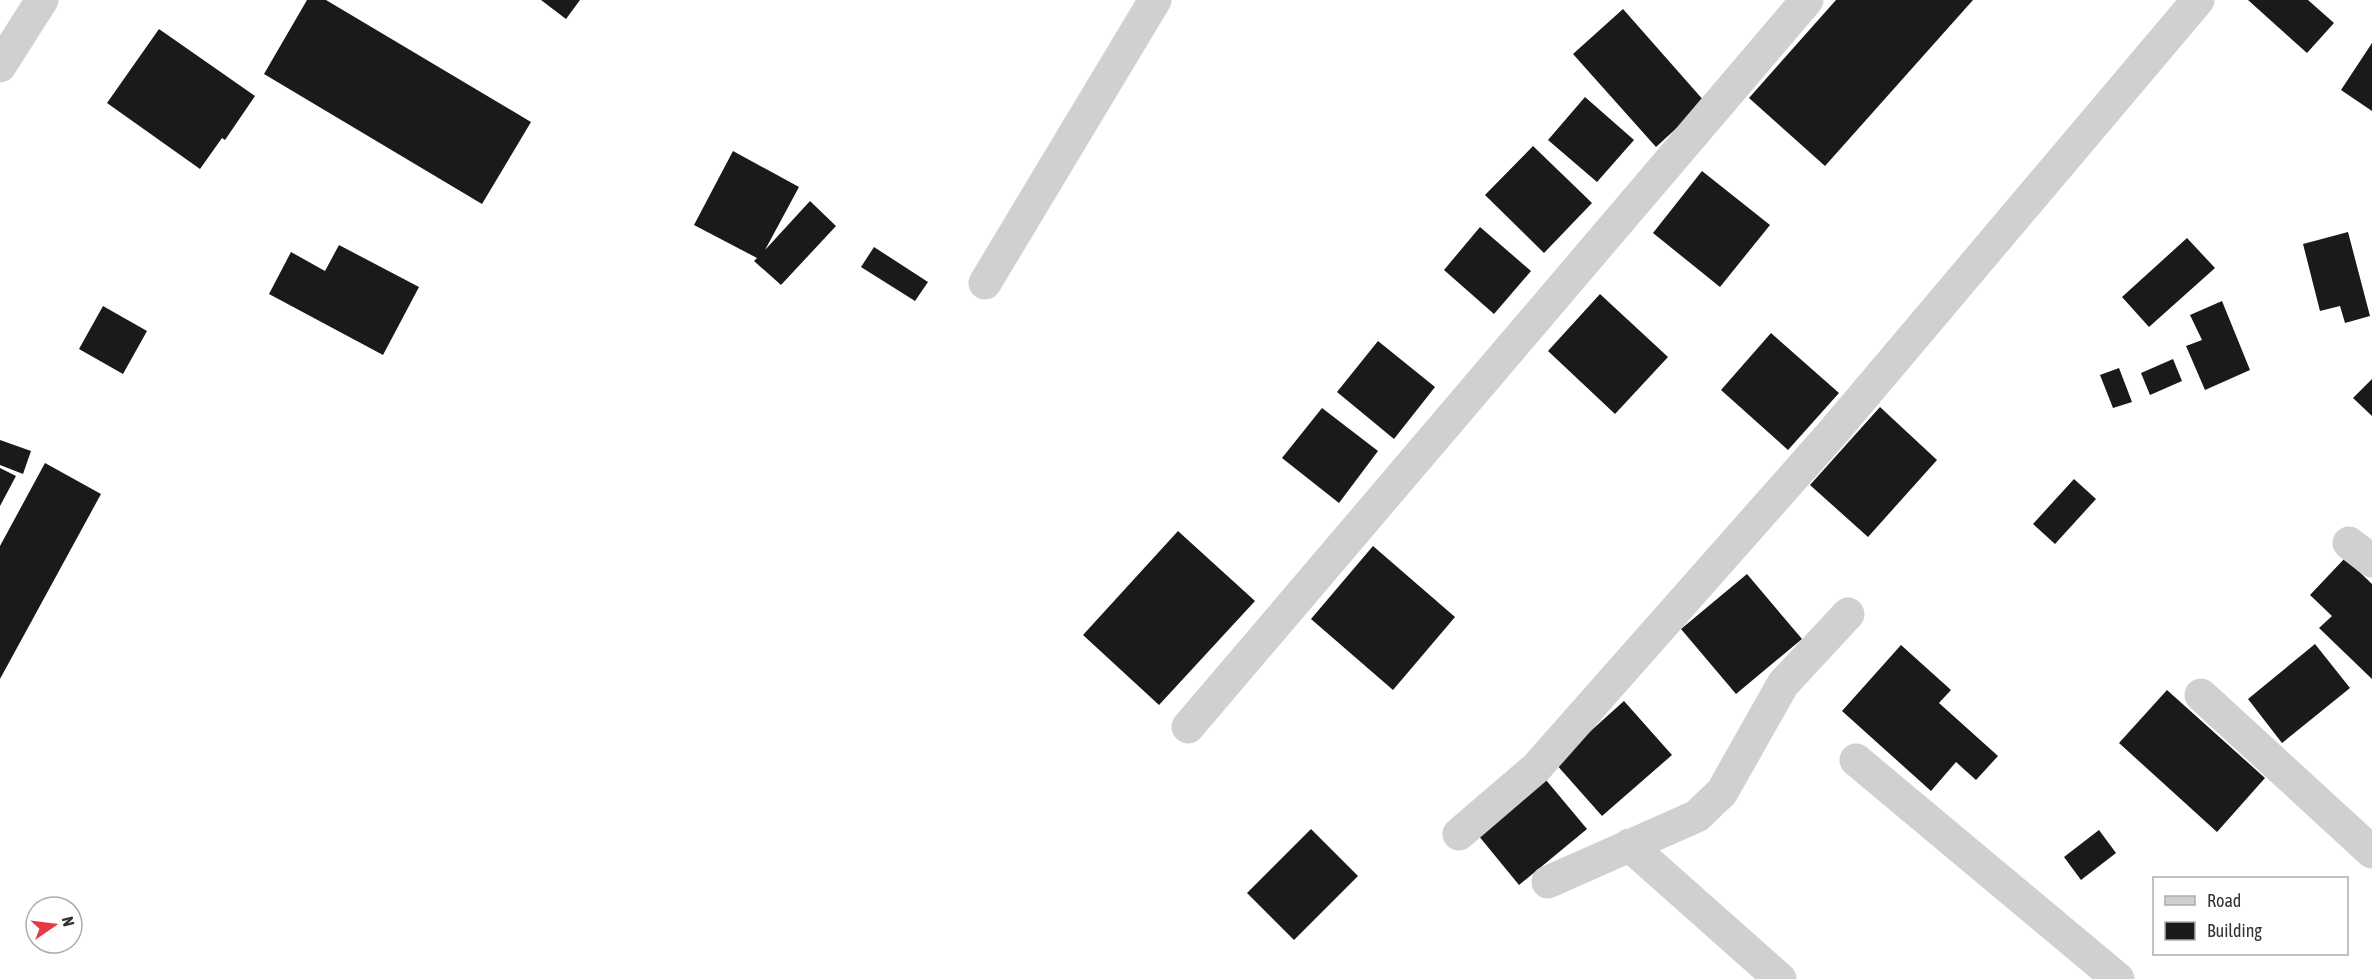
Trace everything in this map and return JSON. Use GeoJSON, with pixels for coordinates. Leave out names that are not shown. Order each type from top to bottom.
{"type":"FeatureCollection","features":[{"type":"Feature","properties":{"kind":"street"},"geometry":{"type":"LineString","coordinates":[[0,66],[42,0]]}},
{"type":"Feature","properties":{"kind":"street"},"geometry":{"type":"LineString","coordinates":[[985,283],[1155,0]]}},
{"type":"Feature","properties":{"kind":"street"},"geometry":{"type":"LineString","coordinates":[[1188,726],[1807,0]]}},
{"type":"Feature","properties":{"kind":"street"},"geometry":{"type":"LineString","coordinates":[[1459,834],[1536,768],[1834,431],[2198,0]]}},
{"type":"Feature","properties":{"kind":"street"},"geometry":{"type":"LineString","coordinates":[[1548,882],[1697,816],[1722,792],[1783,684],[1848,614]]}},
{"type":"Feature","properties":{"kind":"street"},"geometry":{"type":"LineString","coordinates":[[2201,695],[2372,852]]}},
{"type":"Feature","properties":{"kind":"street"},"geometry":{"type":"LineString","coordinates":[[1856,760],[2118,979]]}},
{"type":"Feature","properties":{"kind":"street"},"geometry":{"type":"LineString","coordinates":[[1629,845],[1780,979]]}},
{"type":"Feature","properties":{"kind":"building"},"geometry":{"type":"Polygon","coordinates":[[[307,0],[326,0],[531,122],[482,204],[264,74],[307,0]]]}},
{"type":"Feature","properties":{"kind":"building"},"geometry":{"type":"Polygon","coordinates":[[[541,0],[580,0],[566,19],[541,0]]]}},
{"type":"Feature","properties":{"kind":"building"},"geometry":{"type":"Polygon","coordinates":[[[1836,0],[1973,0],[1825,166],[1749,98],[1836,0]]]}},
{"type":"Feature","properties":{"kind":"building"},"geometry":{"type":"Polygon","coordinates":[[[2248,0],[2308,0],[2334,23],[2307,53],[2248,0]]]}},
{"type":"Feature","properties":{"kind":"building"},"geometry":{"type":"Polygon","coordinates":[[[1623,9],[1705,102],[1656,147],[1573,54],[1623,9]]]}},
{"type":"Feature","properties":{"kind":"building"},"geometry":{"type":"Polygon","coordinates":[[[159,29],[255,96],[225,140],[222,138],[200,169],[107,103],[159,29]]]}},
{"type":"Feature","properties":{"kind":"building"},"geometry":{"type":"Polygon","coordinates":[[[2372,43],[2372,111],[2341,90],[2372,43]]]}},
{"type":"Feature","properties":{"kind":"building"},"geometry":{"type":"Polygon","coordinates":[[[1585,97],[1634,140],[1597,182],[1548,140],[1585,97]]]}},
{"type":"Feature","properties":{"kind":"building"},"geometry":{"type":"Polygon","coordinates":[[[1533,146],[1592,203],[1544,253],[1485,195],[1533,146]]]}},
{"type":"Feature","properties":{"kind":"building"},"geometry":{"type":"Polygon","coordinates":[[[733,151],[799,187],[765,250],[810,201],[836,226],[781,285],[754,261],[757,258],[694,225],[733,151]]]}},
{"type":"Feature","properties":{"kind":"building"},"geometry":{"type":"Polygon","coordinates":[[[1702,171],[1770,225],[1720,287],[1653,233],[1702,171]]]}},
{"type":"Feature","properties":{"kind":"building"},"geometry":{"type":"Polygon","coordinates":[[[1480,227],[1531,271],[1494,314],[1444,270],[1480,227]]]}},
{"type":"Feature","properties":{"kind":"building"},"geometry":{"type":"Polygon","coordinates":[[[2348,232],[2370,316],[2345,323],[2340,306],[2320,311],[2303,244],[2348,232]]]}},
{"type":"Feature","properties":{"kind":"building"},"geometry":{"type":"Polygon","coordinates":[[[2187,238],[2215,268],[2149,327],[2122,297],[2187,238]]]}},
{"type":"Feature","properties":{"kind":"building"},"geometry":{"type":"Polygon","coordinates":[[[339,245],[419,287],[383,355],[269,294],[291,252],[325,271],[339,245]]]}},
{"type":"Feature","properties":{"kind":"building"},"geometry":{"type":"Polygon","coordinates":[[[874,247],[928,282],[915,301],[861,267],[874,247]]]}},
{"type":"Feature","properties":{"kind":"building"},"geometry":{"type":"Polygon","coordinates":[[[1600,294],[1668,357],[1615,414],[1548,351],[1600,294]]]}},
{"type":"Feature","properties":{"kind":"building"},"geometry":{"type":"Polygon","coordinates":[[[2222,301],[2250,370],[2205,390],[2186,346],[2202,340],[2190,315],[2222,301]]]}},
{"type":"Feature","properties":{"kind":"building"},"geometry":{"type":"Polygon","coordinates":[[[103,306],[147,331],[123,374],[79,349],[103,306]]]}},
{"type":"Feature","properties":{"kind":"building"},"geometry":{"type":"Polygon","coordinates":[[[1771,333],[1839,393],[1788,450],[1721,390],[1771,333]]]}},
{"type":"Feature","properties":{"kind":"building"},"geometry":{"type":"Polygon","coordinates":[[[1378,341],[1435,387],[1394,439],[1337,392],[1378,341]]]}},
{"type":"Feature","properties":{"kind":"building"},"geometry":{"type":"Polygon","coordinates":[[[2173,359],[2182,381],[2150,395],[2141,373],[2173,359]]]}},
{"type":"Feature","properties":{"kind":"building"},"geometry":{"type":"Polygon","coordinates":[[[2119,368],[2132,402],[2113,408],[2100,375],[2119,368]]]}},
{"type":"Feature","properties":{"kind":"building"},"geometry":{"type":"Polygon","coordinates":[[[2372,379],[2372,416],[2353,398],[2372,379]]]}},
{"type":"Feature","properties":{"kind":"building"},"geometry":{"type":"Polygon","coordinates":[[[1880,407],[1937,460],[1868,537],[1810,485],[1880,407]]]}},
{"type":"Feature","properties":{"kind":"building"},"geometry":{"type":"Polygon","coordinates":[[[1322,408],[1378,451],[1339,503],[1282,458],[1322,408]]]}},
{"type":"Feature","properties":{"kind":"building"},"geometry":{"type":"Polygon","coordinates":[[[0,440],[31,451],[23,474],[0,465],[0,440]]]}},
{"type":"Feature","properties":{"kind":"building"},"geometry":{"type":"Polygon","coordinates":[[[45,463],[101,494],[0,679],[0,546],[45,463]]]}},
{"type":"Feature","properties":{"kind":"building"},"geometry":{"type":"Polygon","coordinates":[[[0,468],[16,476],[0,506],[0,468]]]}},
{"type":"Feature","properties":{"kind":"building"},"geometry":{"type":"Polygon","coordinates":[[[2074,479],[2096,499],[2055,544],[2033,524],[2074,479]]]}},
{"type":"Feature","properties":{"kind":"building"},"geometry":{"type":"Polygon","coordinates":[[[1178,531],[1255,601],[1159,705],[1083,635],[1178,531]]]}},
{"type":"Feature","properties":{"kind":"building"},"geometry":{"type":"Polygon","coordinates":[[[1373,546],[1455,617],[1393,690],[1311,619],[1373,546]]]}},
{"type":"Feature","properties":{"kind":"building"},"geometry":{"type":"Polygon","coordinates":[[[2345,558],[2372,584],[2372,679],[2319,628],[2332,616],[2310,595],[2345,558]]]}},
{"type":"Feature","properties":{"kind":"building"},"geometry":{"type":"Polygon","coordinates":[[[1747,574],[1802,639],[1736,694],[1681,629],[1747,574]]]}},
{"type":"Feature","properties":{"kind":"building"},"geometry":{"type":"Polygon","coordinates":[[[2315,644],[2350,688],[2282,743],[2248,699],[2315,644]]]}},
{"type":"Feature","properties":{"kind":"building"},"geometry":{"type":"Polygon","coordinates":[[[1901,645],[1951,690],[1939,703],[1998,756],[1976,780],[1956,762],[1931,791],[1842,711],[1901,645]]]}},
{"type":"Feature","properties":{"kind":"building"},"geometry":{"type":"Polygon","coordinates":[[[2167,690],[2265,778],[2217,832],[2119,743],[2167,690]]]}},
{"type":"Feature","properties":{"kind":"building"},"geometry":{"type":"Polygon","coordinates":[[[1624,701],[1672,755],[1602,816],[1555,763],[1624,701]]]}},
{"type":"Feature","properties":{"kind":"building"},"geometry":{"type":"Polygon","coordinates":[[[1546,780],[1587,829],[1519,885],[1478,835],[1546,780]]]}},
{"type":"Feature","properties":{"kind":"building"},"geometry":{"type":"Polygon","coordinates":[[[1311,829],[1358,876],[1294,940],[1247,893],[1311,829]]]}},
{"type":"Feature","properties":{"kind":"building"},"geometry":{"type":"Polygon","coordinates":[[[2099,830],[2116,853],[2081,880],[2064,857],[2099,830]]]}}]}
